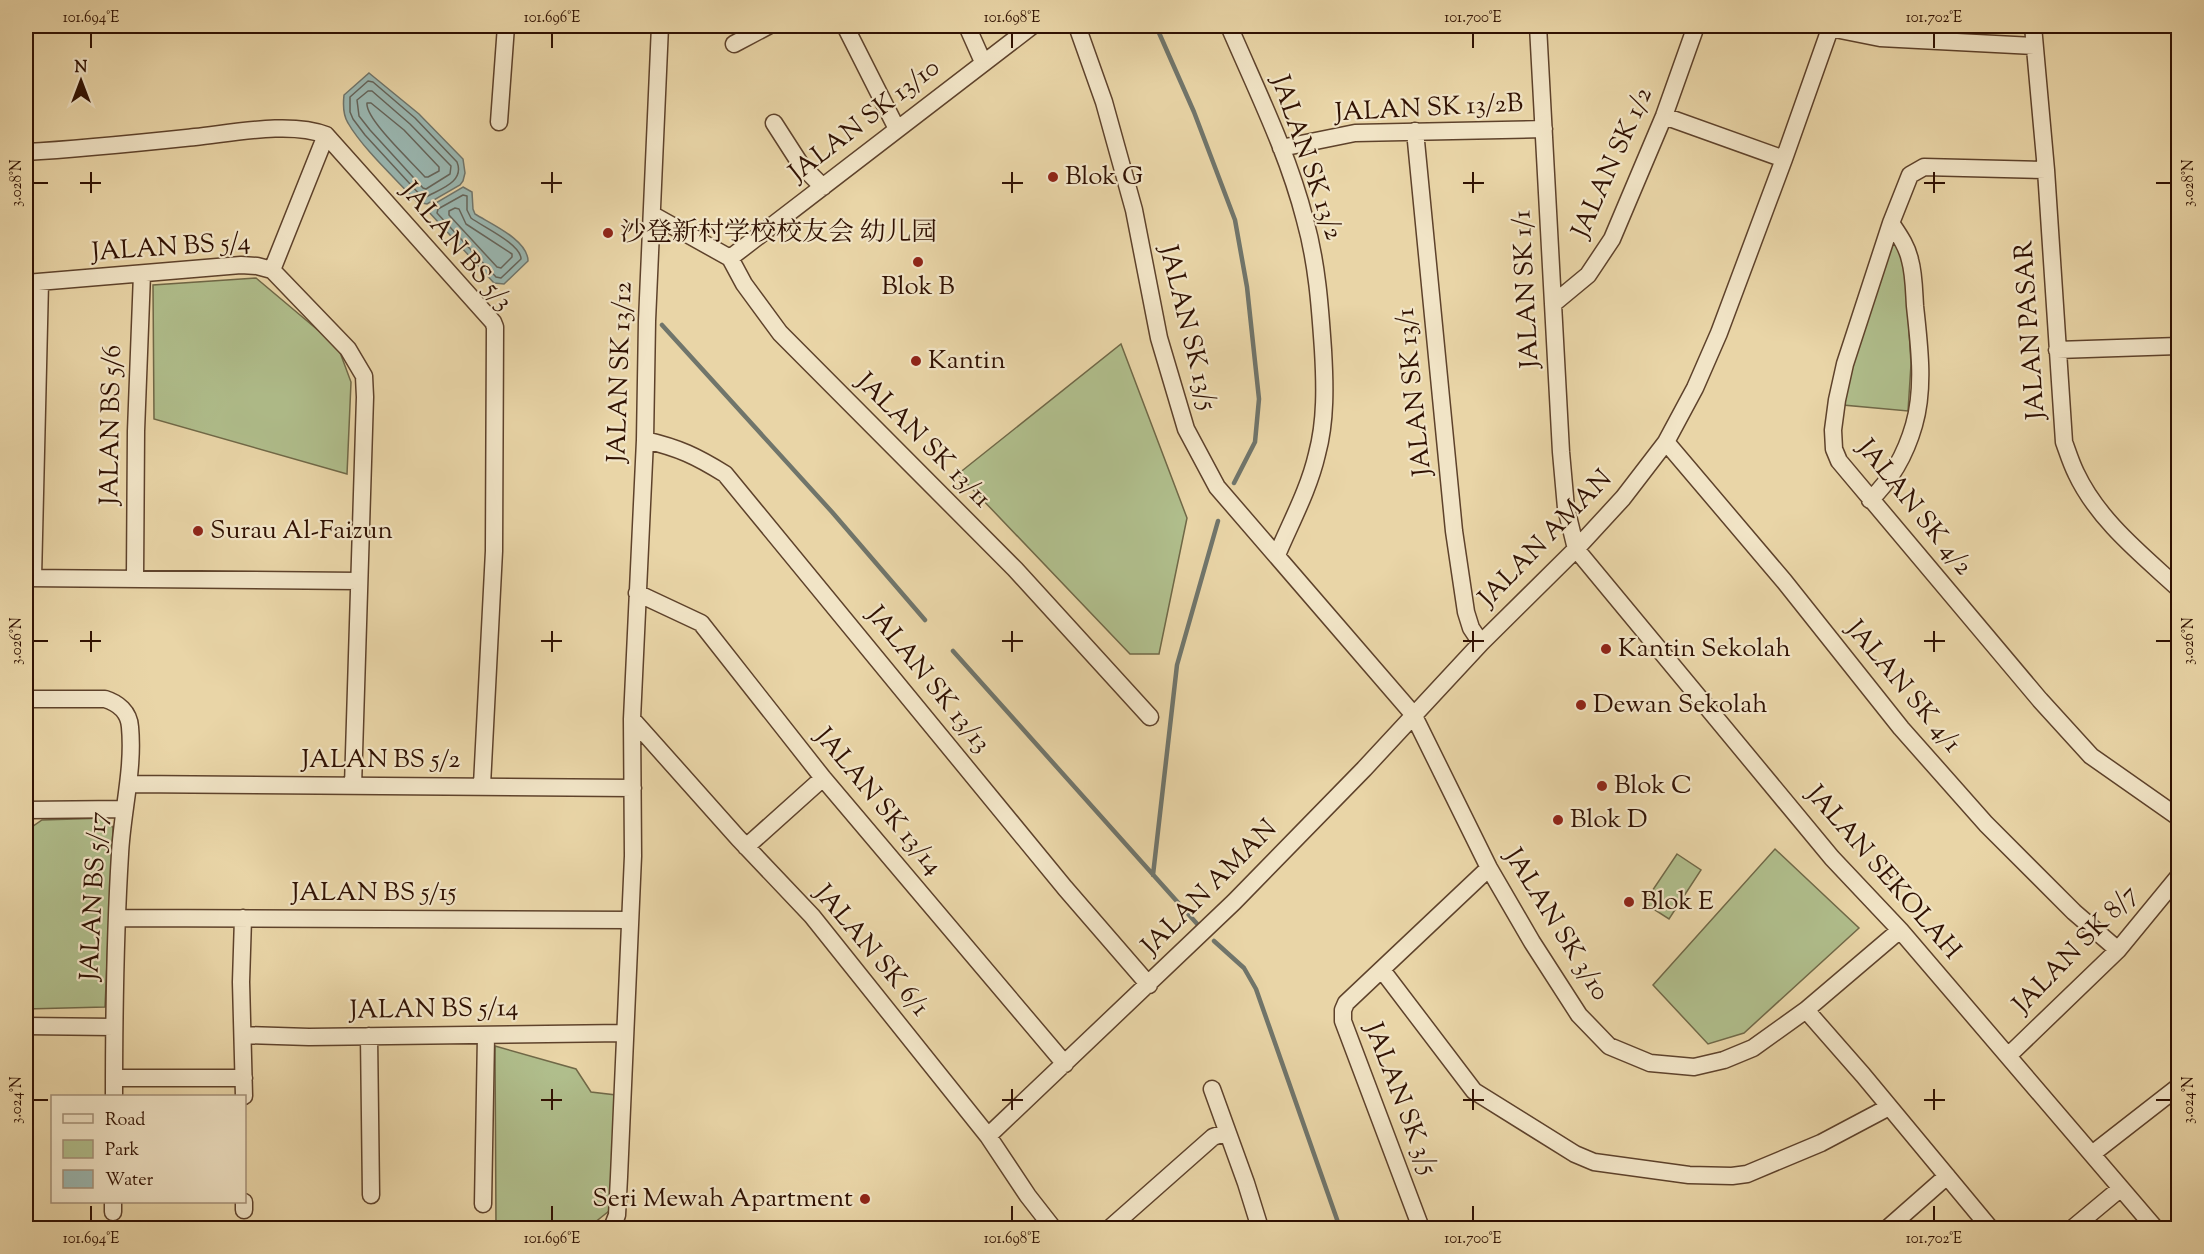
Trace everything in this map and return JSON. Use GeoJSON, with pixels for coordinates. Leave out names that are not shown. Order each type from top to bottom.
{"type":"FeatureCollection","features":[{"type":"Feature","properties":{"kind":"street"},"geometry":{"type":"LineString","coordinates":[[499,122],[506,26]]}},
{"type":"Feature","properties":{"kind":"street","name":"JALAN SK 13/12"},"geometry":{"type":"LineString","coordinates":[[612,1228],[617,1215],[630,920],[632,720],[660,26]]}},
{"type":"Feature","properties":{"kind":"street"},"geometry":{"type":"LineString","coordinates":[[734,44],[768,26]]}},
{"type":"Feature","properties":{"kind":"street"},"geometry":{"type":"LineString","coordinates":[[845,26],[897,129]]}},
{"type":"Feature","properties":{"kind":"street"},"geometry":{"type":"LineString","coordinates":[[968,26],[983,62]]}},
{"type":"Feature","properties":{"kind":"street","name":"JALAN SK 13/10"},"geometry":{"type":"LineString","coordinates":[[730,258],[1032,26]]}},
{"type":"Feature","properties":{"kind":"street","name":"JALAN SK 13/5"},"geometry":{"type":"LineString","coordinates":[[1077,26],[1104,102],[1134,210],[1159,338],[1186,429],[1217,487],[1413,714]]}},
{"type":"Feature","properties":{"kind":"street","name":"JALAN SK 13/2"},"geometry":{"type":"LineString","coordinates":[[1229,26],[1281,148],[1305,218],[1314,256],[1320,299],[1324,377],[1323,415],[1318,453],[1306,488],[1277,555]]}},
{"type":"Feature","properties":{"kind":"street","name":"JALAN SK 1/1"},"geometry":{"type":"LineString","coordinates":[[1538,26],[1552,304],[1566,508],[1576,549]]}},
{"type":"Feature","properties":{"kind":"street","name":"JALAN SK 1/2"},"geometry":{"type":"LineString","coordinates":[[1552,304],[1588,275],[1612,239],[1664,116],[1696,26]]}},
{"type":"Feature","properties":{"kind":"street","name":"JALAN PASAR"},"geometry":{"type":"LineString","coordinates":[[2033,26],[2046,170],[2064,442],[2076,474],[2093,502],[2123,539],[2178,588]]}},
{"type":"Feature","properties":{"kind":"street"},"geometry":{"type":"LineString","coordinates":[[1831,27],[1880,38],[2034,46]]}},
{"type":"Feature","properties":{"kind":"street","name":"JALAN AMAN"},"geometry":{"type":"LineString","coordinates":[[988,1136],[1149,985],[1364,769],[1481,643],[1576,549],[1623,498],[1666,442],[1695,388],[1719,333],[1831,27]]}},
{"type":"Feature","properties":{"kind":"street"},"geometry":{"type":"LineString","coordinates":[[1664,116],[1784,159]]}},
{"type":"Feature","properties":{"kind":"street"},"geometry":{"type":"LineString","coordinates":[[774,123],[801,165],[823,188]]}},
{"type":"Feature","properties":{"kind":"street"},"geometry":{"type":"LineString","coordinates":[[26,152],[300,128],[326,135],[272,270]]}},
{"type":"Feature","properties":{"kind":"street","name":"JALAN SK 13/2B"},"geometry":{"type":"LineString","coordinates":[[1281,148],[1355,133],[1544,129]]}},
{"type":"Feature","properties":{"kind":"street","name":"JALAN SK 13/1"},"geometry":{"type":"LineString","coordinates":[[1415,131],[1454,531],[1466,612],[1481,643]]}},
{"type":"Feature","properties":{"kind":"street","name":"JALAN BS 5/3"},"geometry":{"type":"LineString","coordinates":[[326,135],[494,324],[494,551],[482,785]]}},
{"type":"Feature","properties":{"kind":"street","name":"JALAN SK 4/2"},"geometry":{"type":"LineString","coordinates":[[2046,170],[1924,167],[1910,175],[1891,223],[1845,364],[1833,430],[1834,449],[1839,461],[1870,500],[2040,700],[2091,756],[2178,817]]}},
{"type":"Feature","properties":{"kind":"street"},"geometry":{"type":"LineString","coordinates":[[653,215],[730,258]]}},
{"type":"Feature","properties":{"kind":"street"},"geometry":{"type":"LineString","coordinates":[[1870,500],[1886,485],[1900,459],[1914,424],[1919,392],[1920,361],[1910,260],[1901,238],[1891,223]]}},
{"type":"Feature","properties":{"kind":"street","name":"JALAN SK 13/11"},"geometry":{"type":"LineString","coordinates":[[730,258],[744,284],[780,333],[1015,569],[1150,717]]}},
{"type":"Feature","properties":{"kind":"street","name":"JALAN BS 5/4"},"geometry":{"type":"LineString","coordinates":[[33,283],[241,265],[272,270],[341,340],[364,376],[353,786]]}},
{"type":"Feature","properties":{"kind":"street","name":"JALAN BS 5/6"},"geometry":{"type":"LineString","coordinates":[[135,578],[136,431],[142,274]]}},
{"type":"Feature","properties":{"kind":"street"},"geometry":{"type":"LineString","coordinates":[[33,283],[29,578],[358,581]]}},
{"type":"Feature","properties":{"kind":"street"},"geometry":{"type":"LineString","coordinates":[[2057,350],[2178,346]]}},
{"type":"Feature","properties":{"kind":"street","name":"JALAN SK 13/13"},"geometry":{"type":"LineString","coordinates":[[645,440],[679,448],[725,474],[1065,888],[1149,985]]}},
{"type":"Feature","properties":{"kind":"street","name":"JALAN SK 4/1"},"geometry":{"type":"LineString","coordinates":[[1666,442],[1784,582],[1901,728],[1986,824],[2074,912],[2118,950]]}},
{"type":"Feature","properties":{"kind":"street","name":"JALAN SEKOLAH"},"geometry":{"type":"LineString","coordinates":[[1576,549],[1832,858],[1900,930],[2155,1228]]}},
{"type":"Feature","properties":{"kind":"street","name":"JALAN SK 13/14"},"geometry":{"type":"LineString","coordinates":[[637,593],[701,622],[824,778],[1065,1064]]}},
{"type":"Feature","properties":{"kind":"street","name":"JALAN BS 5/17"},"geometry":{"type":"LineString","coordinates":[[26,699],[105,699],[117,703],[125,712],[130,725],[129,784],[123,809],[117,918],[114,1095]]}},
{"type":"Feature","properties":{"kind":"street","name":"JALAN SK 3/10"},"geometry":{"type":"LineString","coordinates":[[1413,714],[1489,868],[1532,942],[1579,1015],[1609,1046],[1650,1063],[1694,1067],[1724,1060],[1753,1048],[1806,1010],[1900,930]]}},
{"type":"Feature","properties":{"kind":"street","name":"JALAN SK 6/1"},"geometry":{"type":"LineString","coordinates":[[632,720],[746,847],[812,916],[988,1136],[1028,1196],[1053,1228]]}},
{"type":"Feature","properties":{"kind":"street"},"geometry":{"type":"LineString","coordinates":[[746,847],[824,778]]}},
{"type":"Feature","properties":{"kind":"street","name":"JALAN BS 5/2"},"geometry":{"type":"LineString","coordinates":[[129,784],[482,785],[633,788]]}},
{"type":"Feature","properties":{"kind":"street"},"geometry":{"type":"LineString","coordinates":[[26,810],[123,809]]}},
{"type":"Feature","properties":{"kind":"street","name":"JALAN SK 3/5"},"geometry":{"type":"LineString","coordinates":[[1421,1228],[1343,1021],[1343,1010],[1346,1004],[1489,868]]}},
{"type":"Feature","properties":{"kind":"street","name":"JALAN SK 8/7"},"geometry":{"type":"LineString","coordinates":[[2008,1056],[2118,950],[2178,877]]}},
{"type":"Feature","properties":{"kind":"street","name":"JALAN BS 5/15"},"geometry":{"type":"LineString","coordinates":[[117,918],[630,920]]}},
{"type":"Feature","properties":{"kind":"street"},"geometry":{"type":"LineString","coordinates":[[243,918],[241,982],[244,1095]]}},
{"type":"Feature","properties":{"kind":"street"},"geometry":{"type":"LineString","coordinates":[[1382,970],[1474,1090],[1575,1154],[1594,1162],[1689,1175],[1748,1174],[1821,1143],[1889,1107]]}},
{"type":"Feature","properties":{"kind":"street"},"geometry":{"type":"LineString","coordinates":[[1806,1010],[1990,1228]]}},
{"type":"Feature","properties":{"kind":"street"},"geometry":{"type":"LineString","coordinates":[[26,1026],[114,1027]]}},
{"type":"Feature","properties":{"kind":"street","name":"JALAN BS 5/14"},"geometry":{"type":"LineString","coordinates":[[243,1035],[486,1036],[624,1033]]}},
{"type":"Feature","properties":{"kind":"street"},"geometry":{"type":"LineString","coordinates":[[369,1036],[371,1195]]}},
{"type":"Feature","properties":{"kind":"street"},"geometry":{"type":"LineString","coordinates":[[483,1204],[486,1036]]}},
{"type":"Feature","properties":{"kind":"street"},"geometry":{"type":"LineString","coordinates":[[114,1078],[244,1078]]}},
{"type":"Feature","properties":{"kind":"street"},"geometry":{"type":"LineString","coordinates":[[2092,1154],[2178,1087]]}},
{"type":"Feature","properties":{"kind":"street"},"geometry":{"type":"LineString","coordinates":[[1212,1089],[1260,1228]]}},
{"type":"Feature","properties":{"kind":"street"},"geometry":{"type":"LineString","coordinates":[[1110,1228],[1213,1137],[1227,1132]]}},
{"type":"Feature","properties":{"kind":"street"},"geometry":{"type":"LineString","coordinates":[[1888,1228],[1947,1176]]}},
{"type":"Feature","properties":{"kind":"street"},"geometry":{"type":"LineString","coordinates":[[2073,1228],[2121,1188]]}},
{"type":"Feature","properties":{"kind":"green space"},"geometry":{"type":"Polygon","coordinates":[[[1897,242],[1902,249],[1907,296],[1911,364],[1908,411],[1843,405],[1852,360],[1890,246],[1897,242]]]}},
{"type":"Feature","properties":{"kind":"green space"},"geometry":{"type":"Polygon","coordinates":[[[256,278],[338,347],[351,382],[347,474],[154,419],[153,285],[256,278]]]}},
{"type":"Feature","properties":{"kind":"green space"},"geometry":{"type":"Polygon","coordinates":[[[1121,344],[1187,518],[1159,654],[1130,654],[958,474],[1121,344]]]}},
{"type":"Feature","properties":{"kind":"green space"},"geometry":{"type":"Polygon","coordinates":[[[107,818],[113,828],[105,1007],[26,1009],[26,893],[29,829],[42,820],[107,818]]]}},
{"type":"Feature","properties":{"kind":"green space"},"geometry":{"type":"Polygon","coordinates":[[[1775,849],[1859,928],[1744,1033],[1708,1044],[1653,985],[1775,849]]]}},
{"type":"Feature","properties":{"kind":"green space"},"geometry":{"type":"Polygon","coordinates":[[[1677,854],[1701,870],[1669,919],[1644,903],[1677,854]]]}},
{"type":"Feature","properties":{"kind":"green space"},"geometry":{"type":"Polygon","coordinates":[[[495,1046],[576,1069],[591,1092],[616,1095],[614,1207],[594,1223],[496,1225],[495,1046]]]}},
{"type":"Feature","properties":{"kind":"water"},"geometry":{"type":"Polygon","coordinates":[[[369,73],[419,114],[463,159],[465,173],[460,185],[427,204],[417,202],[362,143],[346,120],[344,95],[369,73]]]}},
{"type":"Feature","properties":{"kind":"water"},"geometry":{"type":"Polygon","coordinates":[[[463,187],[472,192],[475,214],[508,233],[526,253],[528,261],[504,284],[494,283],[428,211],[429,207],[463,187]]]}},
{"type":"Feature","properties":{"kind":"waterway"},"geometry":{"type":"LineString","coordinates":[[1156,26],[1194,112],[1235,220],[1247,287],[1259,399],[1255,442],[1234,483]]}},
{"type":"Feature","properties":{"kind":"waterway"},"geometry":{"type":"LineString","coordinates":[[662,325],[832,512],[925,620]]}},
{"type":"Feature","properties":{"kind":"waterway"},"geometry":{"type":"LineString","coordinates":[[1153,875],[1177,665],[1218,521]]}},
{"type":"Feature","properties":{"kind":"waterway"},"geometry":{"type":"LineString","coordinates":[[953,651],[1199,926]]}},
{"type":"Feature","properties":{"kind":"waterway"},"geometry":{"type":"LineString","coordinates":[[1214,941],[1244,968],[1256,989],[1340,1228]]}},
{"type":"Feature","properties":{"kind":"place","name":"Blok G"},"geometry":{"type":"Point","coordinates":[1053,177]}},
{"type":"Feature","properties":{"kind":"place","name":"沙登新村学校校友会 幼儿园"},"geometry":{"type":"Point","coordinates":[608,233]}},
{"type":"Feature","properties":{"kind":"place","name":"Blok B"},"geometry":{"type":"Point","coordinates":[918,262]}},
{"type":"Feature","properties":{"kind":"place","name":"Kantin"},"geometry":{"type":"Point","coordinates":[916,361]}},
{"type":"Feature","properties":{"kind":"place","name":"Surau Al-Faizun"},"geometry":{"type":"Point","coordinates":[198,531]}},
{"type":"Feature","properties":{"kind":"place","name":"Kantin Sekolah"},"geometry":{"type":"Point","coordinates":[1606,649]}},
{"type":"Feature","properties":{"kind":"place","name":"Dewan Sekolah"},"geometry":{"type":"Point","coordinates":[1581,705]}},
{"type":"Feature","properties":{"kind":"place","name":"Blok C"},"geometry":{"type":"Point","coordinates":[1602,786]}},
{"type":"Feature","properties":{"kind":"place","name":"Blok D"},"geometry":{"type":"Point","coordinates":[1558,820]}},
{"type":"Feature","properties":{"kind":"place","name":"Blok E"},"geometry":{"type":"Point","coordinates":[1629,902]}},
{"type":"Feature","properties":{"kind":"place","name":"Seri Mewah Apartment"},"geometry":{"type":"Point","coordinates":[865,1199]}}]}
